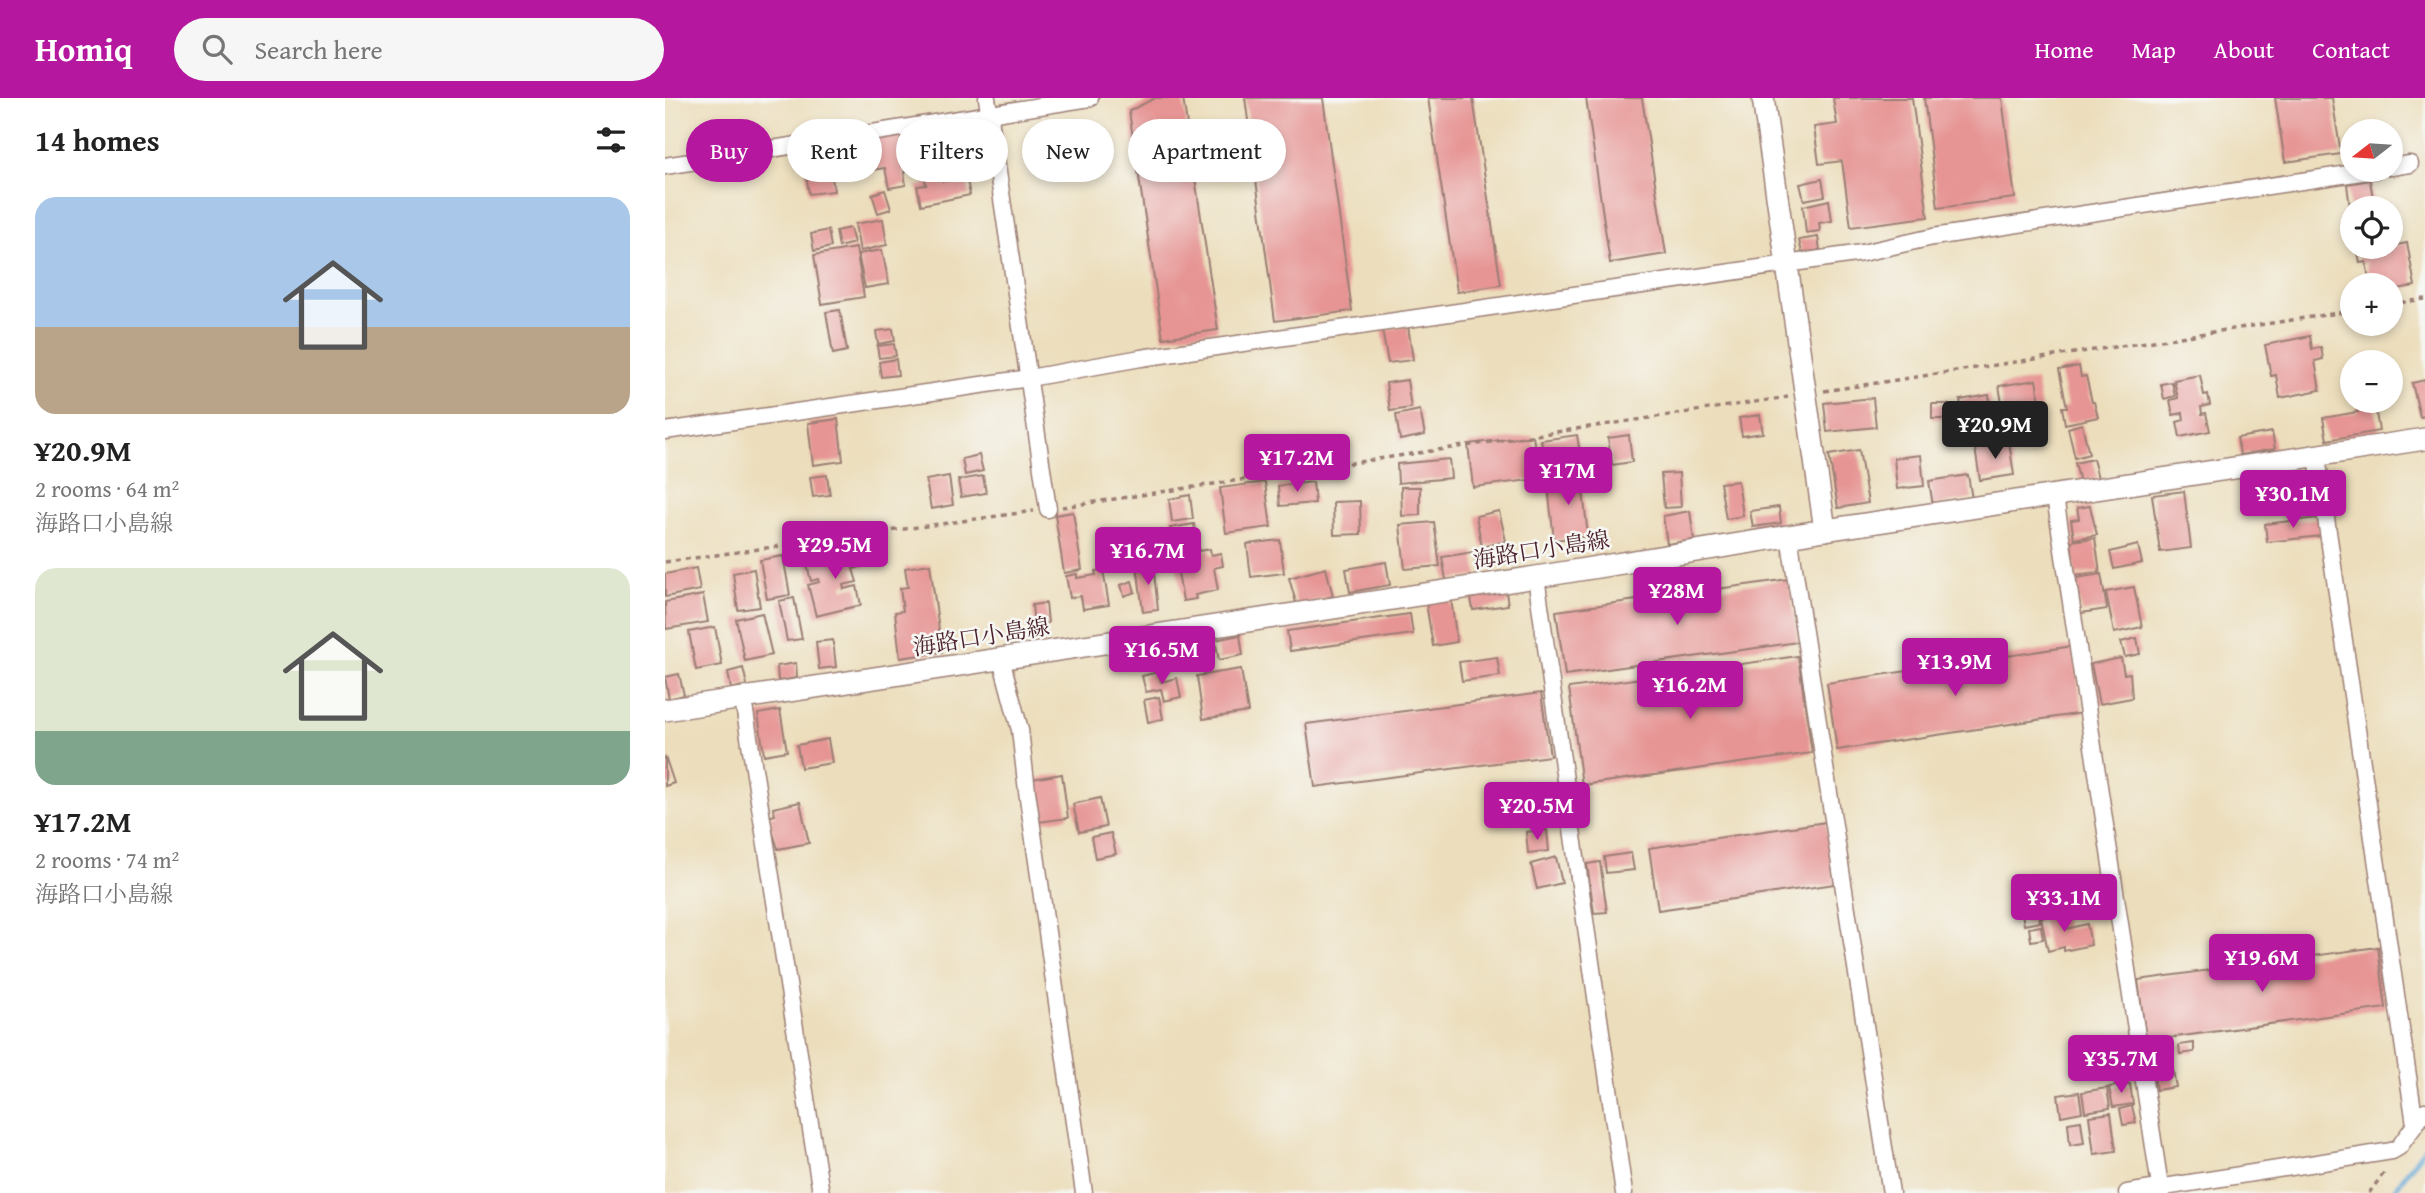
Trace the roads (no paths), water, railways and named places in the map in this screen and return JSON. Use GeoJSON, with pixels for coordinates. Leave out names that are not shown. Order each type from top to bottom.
{"type":"FeatureCollection","features":[{"type":"Feature","properties":{"kind":"main road"},"geometry":{"type":"LineString","coordinates":[[1763,98],[1825,530]]}},
{"type":"Feature","properties":{"kind":"main road","name":"海路口小島線"},"geometry":{"type":"LineString","coordinates":[[665,710],[2425,439]]}},
{"type":"Feature","properties":{"kind":"street"},"geometry":{"type":"LineString","coordinates":[[665,166],[988,106],[1090,98]]}},
{"type":"Feature","properties":{"kind":"street"},"geometry":{"type":"LineString","coordinates":[[988,106],[1048,509]]}},
{"type":"Feature","properties":{"kind":"street"},"geometry":{"type":"LineString","coordinates":[[2403,165],[2410,164]]}},
{"type":"Feature","properties":{"kind":"street"},"geometry":{"type":"LineString","coordinates":[[665,431],[1030,378],[1155,356],[1862,253],[1933,237],[2340,175]]}},
{"type":"Feature","properties":{"kind":"street"},"geometry":{"type":"LineString","coordinates":[[2317,457],[2414,1124]]}},
{"type":"Feature","properties":{"kind":"street"},"geometry":{"type":"LineString","coordinates":[[2055,496],[2161,1191]]}},
{"type":"Feature","properties":{"kind":"street"},"geometry":{"type":"LineString","coordinates":[[1789,536],[1891,1193]]}},
{"type":"Feature","properties":{"kind":"street"},"geometry":{"type":"LineString","coordinates":[[1536,577],[1624,1193]]}},
{"type":"Feature","properties":{"kind":"street"},"geometry":{"type":"LineString","coordinates":[[1001,659],[1020,730],[1084,1193]]}},
{"type":"Feature","properties":{"kind":"street"},"geometry":{"type":"LineString","coordinates":[[743,699],[821,1193]]}},
{"type":"Feature","properties":{"kind":"street"},"geometry":{"type":"LineString","coordinates":[[2127,1193],[2161,1191],[2392,1151],[2399,1147],[2425,1111]]}},
{"type":"Feature","properties":{"kind":"waterway"},"geometry":{"type":"LineString","coordinates":[[2392,1193],[2425,1147]]}}]}
